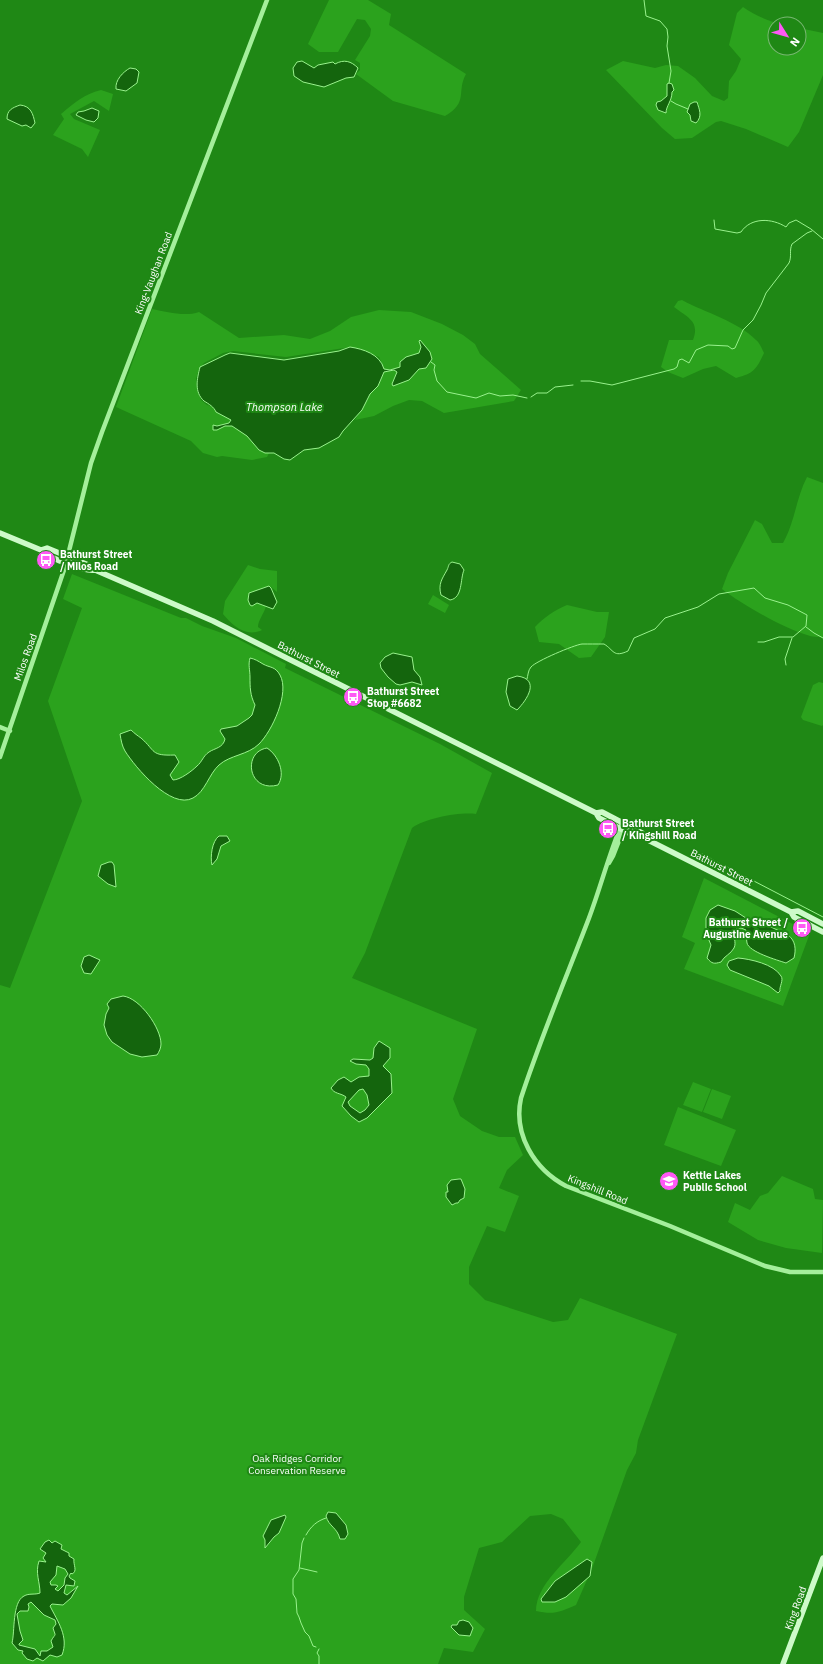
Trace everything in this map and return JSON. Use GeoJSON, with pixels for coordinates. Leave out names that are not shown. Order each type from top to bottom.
{"type":"FeatureCollection","features":[{"type":"Feature","properties":{"kind":"main road","name":"Bathurst Street"},"geometry":{"type":"LineString","coordinates":[[0,533],[41,550],[45,554],[66,563],[90,571],[95,570]]}},
{"type":"Feature","properties":{"kind":"main road","name":"Bathurst Street"},"geometry":{"type":"LineString","coordinates":[[41,550],[47,548],[68,556],[91,566],[95,570],[213,621],[596,813],[602,812],[639,838],[644,838],[791,912],[794,917],[823,932]]}},
{"type":"Feature","properties":{"kind":"main road","name":"Bathurst Street"},"geometry":{"type":"LineString","coordinates":[[791,912],[798,911],[823,924]]}},
{"type":"Feature","properties":{"kind":"main road","name":"King Road"},"geometry":{"type":"LineString","coordinates":[[784,1664],[823,1558]]}},
{"type":"Feature","properties":{"kind":"street","name":"King-Vaughan Road"},"geometry":{"type":"LineString","coordinates":[[66,563],[91,463],[102,432],[267,0]]}},
{"type":"Feature","properties":{"kind":"street","name":"Milos Road"},"geometry":{"type":"LineString","coordinates":[[0,757],[66,563]]}},
{"type":"Feature","properties":{"kind":"street"},"geometry":{"type":"LineString","coordinates":[[0,727],[10,731]]}},
{"type":"Feature","properties":{"kind":"street","name":"Kingshill Road"},"geometry":{"type":"LineString","coordinates":[[622,826],[609,855],[608,864],[521,1098],[519,1110],[520,1124],[527,1148],[551,1176],[571,1189],[670,1226],[766,1266],[790,1272],[823,1272]]}},
{"type":"Feature","properties":{"kind":"green space"},"geometry":{"type":"Polygon","coordinates":[[[329,0],[368,0],[391,14],[389,25],[466,74],[463,80],[460,101],[457,106],[445,116],[393,101],[356,74],[360,70],[360,63],[355,60],[370,36],[371,29],[365,20],[357,19],[338,52],[319,52],[308,44],[329,0]]]}},
{"type":"Feature","properties":{"kind":"green space"},"geometry":{"type":"Polygon","coordinates":[[[743,7],[752,13],[767,19],[767,56],[807,56],[807,30],[823,33],[823,75],[799,132],[788,147],[746,129],[721,121],[716,122],[692,138],[675,139],[662,128],[606,70],[623,61],[655,68],[666,65],[678,66],[695,78],[712,96],[724,101],[728,98],[729,81],[736,71],[741,59],[729,45],[737,13],[743,7]]]}},
{"type":"Feature","properties":{"kind":"green space"},"geometry":{"type":"Polygon","coordinates":[[[101,90],[113,94],[109,111],[94,101],[70,114],[74,119],[100,130],[88,157],[82,149],[53,135],[64,119],[61,114],[84,96],[101,90]]]}},
{"type":"Feature","properties":{"kind":"green space"},"geometry":{"type":"Polygon","coordinates":[[[682,300],[731,322],[757,341],[764,353],[754,370],[736,378],[716,366],[703,369],[683,378],[668,372],[661,367],[669,340],[693,340],[695,334],[694,324],[691,320],[674,307],[678,301],[682,300]]]}},
{"type":"Feature","properties":{"kind":"green space"},"geometry":{"type":"Polygon","coordinates":[[[152,309],[182,314],[199,312],[239,338],[284,335],[310,339],[330,331],[351,317],[379,310],[411,312],[442,324],[463,335],[475,344],[480,354],[521,390],[514,401],[444,413],[422,401],[409,400],[374,416],[355,420],[380,377],[383,366],[379,357],[351,347],[286,357],[233,351],[223,353],[204,363],[199,369],[196,379],[197,390],[201,400],[207,405],[217,407],[230,419],[235,428],[247,434],[259,449],[265,453],[269,453],[267,457],[252,460],[222,456],[217,457],[203,453],[191,441],[116,407],[152,309]]]}},
{"type":"Feature","properties":{"kind":"green space"},"geometry":{"type":"Polygon","coordinates":[[[807,477],[823,483],[823,637],[809,636],[775,622],[751,609],[722,589],[728,573],[755,520],[762,524],[772,543],[783,543],[807,477]]]}},
{"type":"Feature","properties":{"kind":"green space"},"geometry":{"type":"Polygon","coordinates":[[[248,565],[260,569],[277,571],[277,592],[271,587],[269,588],[264,604],[266,606],[258,624],[258,627],[262,630],[256,632],[240,629],[223,614],[225,601],[248,565]]]}},
{"type":"Feature","properties":{"kind":"green space","name":"Oak Ridges Corridor Conservation Reserve"},"geometry":{"type":"Polygon","coordinates":[[[72,574],[181,618],[186,618],[202,626],[236,638],[286,664],[285,668],[440,744],[492,773],[476,814],[443,816],[418,824],[412,828],[365,953],[352,978],[477,1029],[453,1099],[460,1116],[482,1131],[499,1137],[515,1137],[523,1155],[507,1170],[499,1188],[519,1196],[505,1232],[487,1226],[469,1267],[469,1284],[485,1300],[553,1322],[568,1320],[580,1298],[677,1334],[638,1440],[636,1453],[627,1470],[593,1566],[576,1605],[557,1612],[548,1613],[536,1611],[537,1601],[541,1592],[553,1574],[581,1542],[563,1519],[551,1514],[530,1516],[502,1542],[479,1548],[464,1597],[464,1610],[485,1629],[473,1652],[444,1648],[438,1664],[0,1664],[0,985],[10,988],[82,801],[48,701],[82,608],[63,599],[72,574]]]}},
{"type":"Feature","properties":{"kind":"green space"},"geometry":{"type":"Polygon","coordinates":[[[433,595],[449,605],[445,613],[428,604],[433,595]]]}},
{"type":"Feature","properties":{"kind":"green space"},"geometry":{"type":"Polygon","coordinates":[[[567,605],[597,612],[609,612],[605,637],[591,657],[579,658],[559,644],[539,642],[535,627],[550,614],[567,605]]]}},
{"type":"Feature","properties":{"kind":"green space"},"geometry":{"type":"Polygon","coordinates":[[[819,682],[823,683],[822,726],[803,720],[801,717],[813,685],[819,682]]]}},
{"type":"Feature","properties":{"kind":"green space"},"geometry":{"type":"Polygon","coordinates":[[[704,878],[810,933],[783,1006],[684,969],[695,943],[682,937],[704,878]]]}},
{"type":"Feature","properties":{"kind":"green space"},"geometry":{"type":"Polygon","coordinates":[[[693,1082],[711,1089],[702,1112],[683,1105],[693,1082]]]}},
{"type":"Feature","properties":{"kind":"green space"},"geometry":{"type":"Polygon","coordinates":[[[712,1089],[731,1096],[722,1119],[703,1112],[712,1089]]]}},
{"type":"Feature","properties":{"kind":"green space"},"geometry":{"type":"Polygon","coordinates":[[[678,1107],[736,1130],[721,1166],[664,1145],[678,1107]]]}},
{"type":"Feature","properties":{"kind":"green space"},"geometry":{"type":"Polygon","coordinates":[[[782,1176],[813,1189],[815,1199],[823,1200],[822,1253],[786,1248],[758,1240],[728,1222],[735,1203],[750,1210],[760,1196],[768,1193],[782,1176]]]}},
{"type":"Feature","properties":{"kind":"water"},"geometry":{"type":"Polygon","coordinates":[[[302,61],[314,68],[318,65],[333,62],[335,64],[344,61],[350,62],[358,68],[354,77],[346,78],[324,87],[303,82],[294,76],[293,68],[297,62],[302,61]]]}},
{"type":"Feature","properties":{"kind":"water"},"geometry":{"type":"Polygon","coordinates":[[[130,68],[136,69],[139,72],[137,83],[126,91],[116,89],[117,82],[120,77],[130,68]]]}},
{"type":"Feature","properties":{"kind":"water"},"geometry":{"type":"Polygon","coordinates":[[[667,84],[672,84],[674,90],[672,92],[666,113],[658,110],[656,105],[657,102],[661,101],[667,96],[667,84]]]}},
{"type":"Feature","properties":{"kind":"water"},"geometry":{"type":"Polygon","coordinates":[[[697,102],[700,112],[696,123],[691,121],[690,115],[687,112],[690,104],[697,102]]]}},
{"type":"Feature","properties":{"kind":"water"},"geometry":{"type":"Polygon","coordinates":[[[20,105],[27,107],[32,114],[35,123],[31,128],[26,125],[22,126],[7,119],[10,110],[20,105]]]}},
{"type":"Feature","properties":{"kind":"water"},"geometry":{"type":"Polygon","coordinates":[[[92,108],[99,111],[98,118],[94,122],[76,115],[78,112],[92,108]]]}},
{"type":"Feature","properties":{"kind":"water","name":"Thompson Lake"},"geometry":{"type":"Polygon","coordinates":[[[420,340],[430,352],[432,359],[426,368],[419,369],[409,380],[393,386],[392,384],[397,372],[394,370],[384,372],[378,386],[370,394],[362,410],[339,437],[319,448],[304,450],[290,460],[284,459],[274,453],[265,453],[259,450],[247,436],[232,426],[225,426],[217,430],[213,430],[213,425],[217,426],[229,423],[231,420],[216,412],[213,407],[204,401],[199,394],[197,381],[200,367],[230,353],[284,360],[339,351],[350,347],[370,353],[379,360],[384,369],[390,370],[400,367],[400,362],[406,357],[419,353],[421,347],[420,340]]]}},
{"type":"Feature","properties":{"kind":"water"},"geometry":{"type":"Polygon","coordinates":[[[452,562],[460,564],[464,570],[459,592],[454,599],[450,600],[441,595],[440,585],[449,564],[452,562]]]}},
{"type":"Feature","properties":{"kind":"water"},"geometry":{"type":"Polygon","coordinates":[[[269,586],[277,602],[273,609],[257,603],[252,606],[250,605],[248,600],[249,593],[269,586]]]}},
{"type":"Feature","properties":{"kind":"water"},"geometry":{"type":"Polygon","coordinates":[[[393,653],[412,657],[414,670],[420,677],[422,685],[412,682],[400,685],[396,684],[388,677],[381,668],[380,663],[385,657],[393,653]]]}},
{"type":"Feature","properties":{"kind":"water"},"geometry":{"type":"Polygon","coordinates":[[[250,658],[276,670],[283,683],[283,692],[278,711],[264,738],[255,748],[250,751],[228,759],[219,765],[212,773],[201,792],[193,798],[184,800],[174,798],[164,793],[145,776],[130,758],[123,747],[120,734],[131,730],[154,752],[161,755],[175,755],[179,762],[170,775],[173,780],[182,777],[199,764],[207,754],[224,742],[225,739],[220,731],[221,729],[237,726],[252,715],[255,705],[250,688],[250,658]]]}},
{"type":"Feature","properties":{"kind":"water"},"geometry":{"type":"Polygon","coordinates":[[[517,676],[529,681],[530,690],[525,701],[517,710],[510,706],[506,692],[508,679],[517,676]]]}},
{"type":"Feature","properties":{"kind":"water"},"geometry":{"type":"Polygon","coordinates":[[[267,748],[271,751],[280,765],[281,775],[278,785],[268,786],[260,783],[255,778],[252,771],[254,757],[259,751],[267,748]]]}},
{"type":"Feature","properties":{"kind":"water"},"geometry":{"type":"Polygon","coordinates":[[[219,836],[227,836],[230,841],[221,846],[217,859],[212,865],[212,849],[219,836]]]}},
{"type":"Feature","properties":{"kind":"water"},"geometry":{"type":"Polygon","coordinates":[[[112,862],[114,865],[116,887],[108,884],[98,876],[101,865],[112,862]]]}},
{"type":"Feature","properties":{"kind":"water"},"geometry":{"type":"Polygon","coordinates":[[[718,905],[735,911],[749,920],[758,921],[791,937],[795,946],[794,958],[786,963],[770,958],[753,950],[747,943],[746,930],[741,928],[736,929],[734,934],[735,946],[731,952],[721,962],[715,963],[710,961],[707,958],[711,945],[706,933],[706,918],[710,910],[718,905]]]}},
{"type":"Feature","properties":{"kind":"water"},"geometry":{"type":"Polygon","coordinates":[[[89,955],[100,960],[91,974],[84,973],[81,966],[84,957],[89,955]]]}},
{"type":"Feature","properties":{"kind":"water"},"geometry":{"type":"Polygon","coordinates":[[[738,958],[761,963],[773,968],[782,978],[780,991],[778,993],[769,986],[730,970],[727,965],[729,961],[738,958]]]}},
{"type":"Feature","properties":{"kind":"water"},"geometry":{"type":"Polygon","coordinates":[[[123,996],[136,1002],[153,1022],[160,1037],[161,1044],[157,1055],[142,1057],[130,1054],[112,1042],[107,1035],[104,1025],[109,1008],[107,1004],[111,999],[123,996]]]}},
{"type":"Feature","properties":{"kind":"water"},"geometry":{"type":"Polygon","coordinates":[[[379,1041],[390,1048],[390,1058],[383,1066],[391,1074],[392,1093],[367,1118],[359,1122],[342,1106],[346,1097],[331,1088],[338,1080],[344,1077],[351,1082],[359,1077],[369,1076],[369,1069],[366,1065],[356,1064],[350,1061],[353,1059],[370,1060],[373,1058],[374,1048],[379,1041]],[[363,1089],[359,1090],[348,1102],[350,1106],[360,1113],[365,1110],[369,1105],[367,1095],[363,1089]]]}},
{"type":"Feature","properties":{"kind":"water"},"geometry":{"type":"Polygon","coordinates":[[[461,1179],[465,1189],[464,1198],[458,1203],[452,1205],[446,1197],[446,1192],[448,1192],[447,1185],[451,1180],[461,1179]]]}},
{"type":"Feature","properties":{"kind":"water"},"geometry":{"type":"Polygon","coordinates":[[[328,1512],[336,1513],[346,1525],[348,1534],[345,1539],[340,1539],[337,1532],[327,1520],[326,1516],[328,1512]]]}},
{"type":"Feature","properties":{"kind":"water"},"geometry":{"type":"Polygon","coordinates":[[[285,1515],[286,1517],[279,1533],[265,1548],[265,1540],[263,1536],[271,1520],[285,1515]]]}},
{"type":"Feature","properties":{"kind":"water"},"geometry":{"type":"Polygon","coordinates":[[[49,1540],[52,1543],[55,1541],[62,1545],[61,1549],[69,1553],[69,1556],[74,1559],[75,1571],[69,1576],[75,1581],[74,1586],[66,1585],[64,1593],[67,1595],[78,1586],[71,1598],[63,1605],[52,1604],[50,1606],[62,1630],[64,1648],[62,1655],[57,1657],[50,1655],[43,1661],[37,1658],[33,1661],[27,1659],[22,1653],[23,1651],[18,1650],[12,1643],[17,1604],[20,1599],[26,1595],[40,1593],[37,1570],[39,1561],[46,1562],[43,1558],[46,1553],[40,1549],[45,1542],[49,1540]],[[57,1566],[56,1575],[50,1582],[51,1585],[58,1586],[55,1589],[58,1591],[64,1585],[65,1578],[68,1574],[65,1569],[57,1566]],[[31,1602],[28,1604],[28,1611],[20,1611],[17,1614],[23,1640],[19,1645],[35,1649],[40,1656],[41,1651],[47,1651],[53,1647],[51,1641],[55,1635],[53,1628],[56,1624],[55,1620],[44,1615],[31,1602]]]}},
{"type":"Feature","properties":{"kind":"water"},"geometry":{"type":"Polygon","coordinates":[[[587,1559],[592,1562],[590,1576],[566,1597],[555,1602],[542,1602],[541,1599],[555,1581],[587,1559]]]}},
{"type":"Feature","properties":{"kind":"water"},"geometry":{"type":"Polygon","coordinates":[[[463,1620],[469,1622],[473,1628],[470,1636],[459,1635],[451,1627],[452,1625],[457,1625],[459,1621],[463,1620]]]}},
{"type":"Feature","properties":{"kind":"waterway"},"geometry":{"type":"LineString","coordinates":[[644,0],[646,16],[660,21],[667,29],[667,46],[671,71],[669,83]]}},
{"type":"Feature","properties":{"kind":"waterway"},"geometry":{"type":"LineString","coordinates":[[671,101],[688,109]]}},
{"type":"Feature","properties":{"kind":"waterway"},"geometry":{"type":"LineString","coordinates":[[714,220],[715,229],[737,233],[741,232],[745,227],[756,221],[762,220],[774,222],[786,227],[789,223],[796,220],[811,229],[823,239]]}},
{"type":"Feature","properties":{"kind":"waterway"},"geometry":{"type":"LineString","coordinates":[[581,381],[612,385],[674,369],[677,367],[679,360],[682,359],[689,363],[696,350],[708,345],[728,346],[732,349],[735,348],[743,330],[753,320],[766,293],[789,263],[792,244],[812,231]]}},
{"type":"Feature","properties":{"kind":"waterway"},"geometry":{"type":"LineString","coordinates":[[431,362],[435,365],[434,370],[437,381],[447,392],[476,398],[489,393],[500,396],[513,395],[527,398]]}},
{"type":"Feature","properties":{"kind":"waterway"},"geometry":{"type":"LineString","coordinates":[[531,397],[537,393],[547,393],[555,387],[573,385]]}},
{"type":"Feature","properties":{"kind":"waterway"},"geometry":{"type":"LineString","coordinates":[[527,679],[529,670],[534,664],[578,645],[604,644],[619,654],[628,651],[634,638],[655,629],[665,618],[698,607],[719,594],[754,588],[765,598],[788,605],[807,615],[806,626],[793,637],[779,637],[764,642],[758,642]]}},
{"type":"Feature","properties":{"kind":"waterway"},"geometry":{"type":"LineString","coordinates":[[806,627],[823,638]]}},
{"type":"Feature","properties":{"kind":"waterway"},"geometry":{"type":"LineString","coordinates":[[786,665],[785,659],[792,638]]}},
{"type":"Feature","properties":{"kind":"waterway"},"geometry":{"type":"LineString","coordinates":[[702,854],[823,917]]}},
{"type":"Feature","properties":{"kind":"waterway"},"geometry":{"type":"LineString","coordinates":[[306,1535],[314,1524],[326,1518]]}},
{"type":"Feature","properties":{"kind":"waterway"},"geometry":{"type":"LineString","coordinates":[[304,1538],[302,1543],[299,1570],[293,1579],[293,1594],[296,1599],[297,1613],[301,1623],[313,1646],[316,1647]]}},
{"type":"Feature","properties":{"kind":"waterway"},"geometry":{"type":"LineString","coordinates":[[300,1568],[317,1572]]}},
{"type":"Feature","properties":{"kind":"waterway"},"geometry":{"type":"LineString","coordinates":[[319,1649],[317,1653],[319,1656],[319,1664]]}},
{"type":"Feature","properties":{"kind":"place","name":"Bathurst Street / Milos Road"},"geometry":{"type":"Point","coordinates":[46,560]}},
{"type":"Feature","properties":{"kind":"place","name":"Bathurst Street Stop #6682"},"geometry":{"type":"Point","coordinates":[353,697]}},
{"type":"Feature","properties":{"kind":"place","name":"Bathurst Street / Kingshill Road"},"geometry":{"type":"Point","coordinates":[608,829]}},
{"type":"Feature","properties":{"kind":"place","name":"Bathurst Street / Augustine Avenue"},"geometry":{"type":"Point","coordinates":[802,928]}},
{"type":"Feature","properties":{"kind":"place","name":"Kettle Lakes Public School"},"geometry":{"type":"Point","coordinates":[669,1181]}}]}
